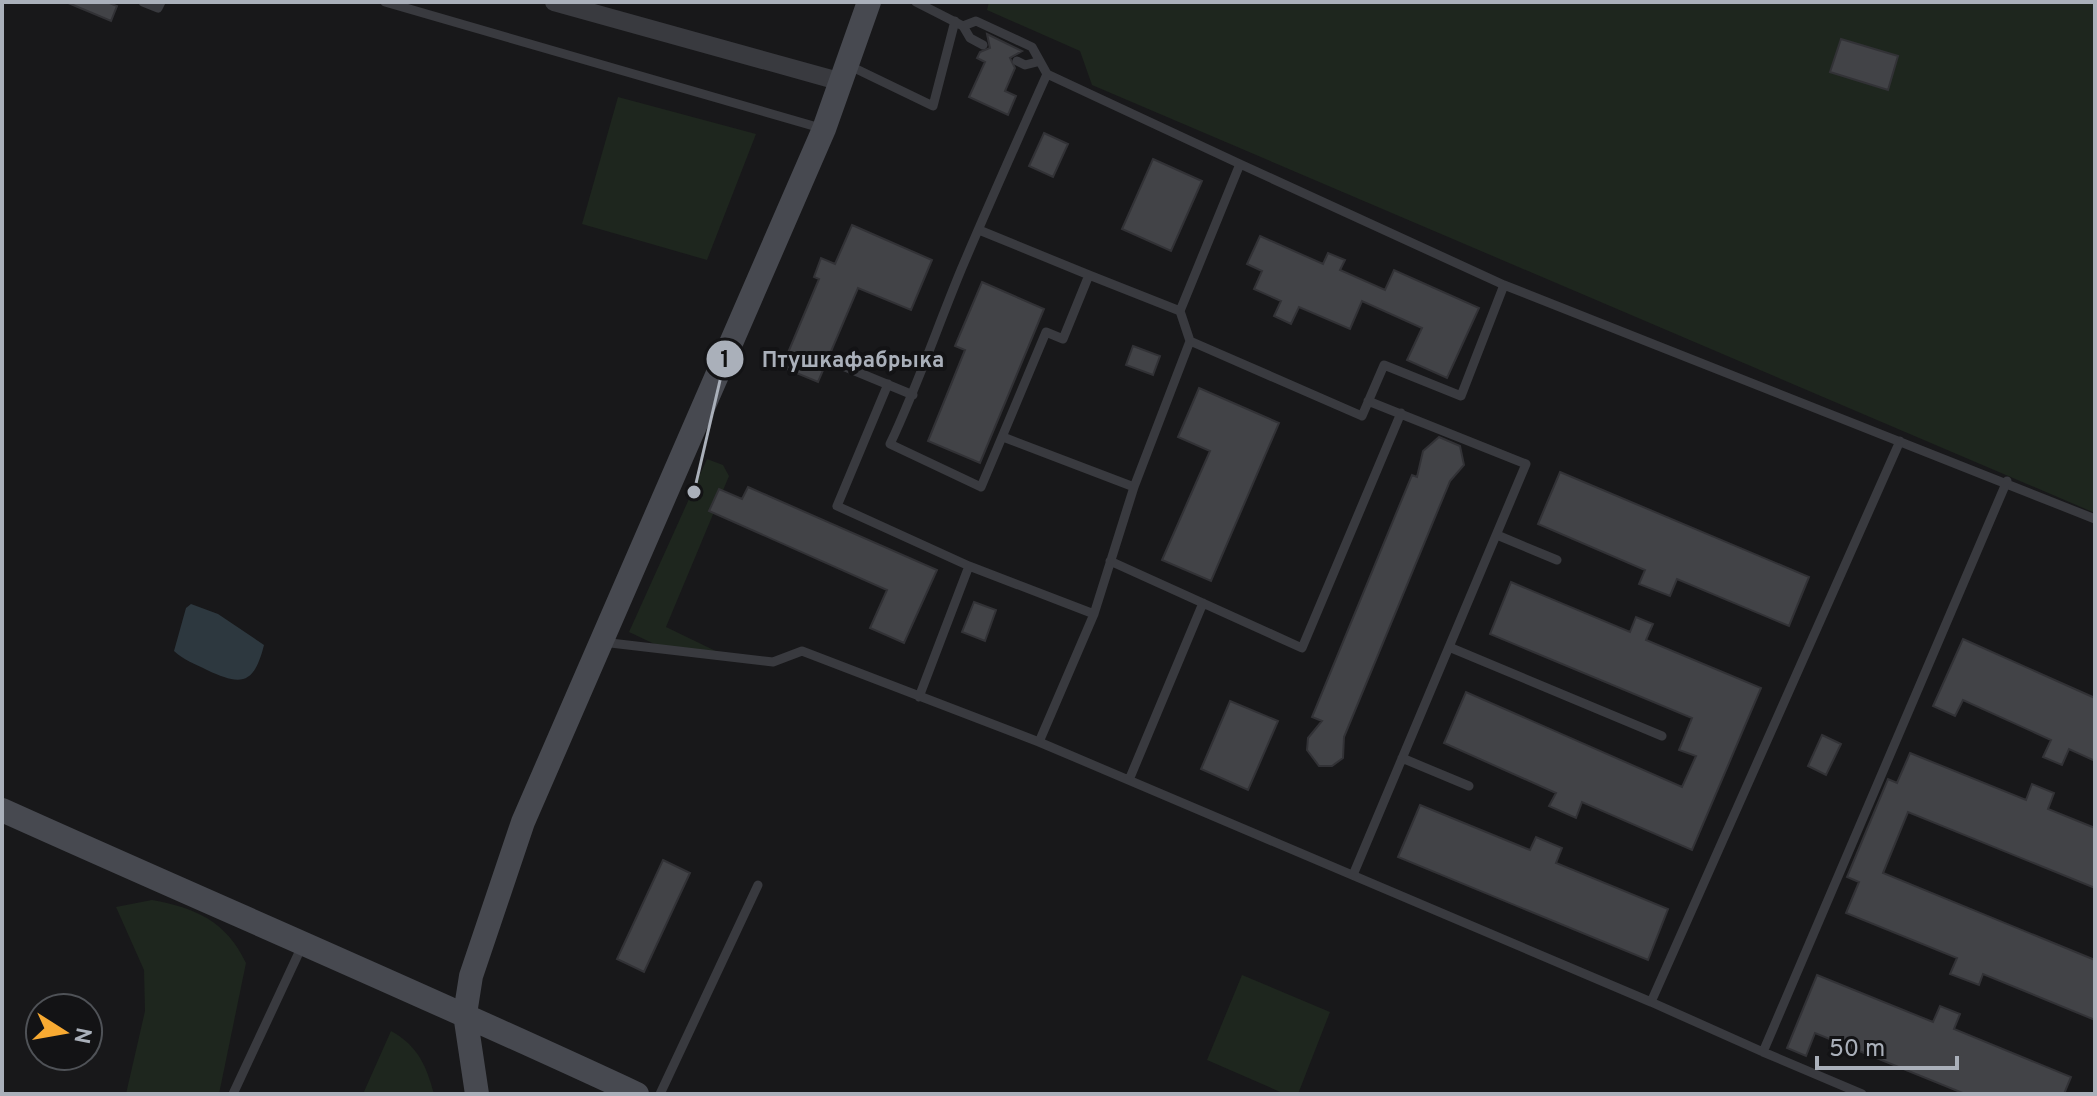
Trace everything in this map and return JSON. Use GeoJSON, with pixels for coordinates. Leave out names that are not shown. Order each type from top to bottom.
{"type":"FeatureCollection","features":[{"type":"Feature","properties":{"kind":"main road"},"geometry":{"type":"LineString","coordinates":[[477,1094],[465,1014],[471,976],[523,822],[824,129],[869,2]]}},
{"type":"Feature","properties":{"kind":"main road"},"geometry":{"type":"LineString","coordinates":[[2,810],[302,946],[465,1014],[637,1094]]}},
{"type":"Feature","properties":{"kind":"street"},"geometry":{"type":"LineString","coordinates":[[554,2],[845,74]]}},
{"type":"Feature","properties":{"kind":"lane"},"geometry":{"type":"LineString","coordinates":[[143,2],[158,8],[161,2]]}},
{"type":"Feature","properties":{"kind":"lane"},"geometry":{"type":"LineString","coordinates":[[385,2],[824,129]]}},
{"type":"Feature","properties":{"kind":"lane"},"geometry":{"type":"LineString","coordinates":[[916,2],[959,23],[970,38],[983,45]]}},
{"type":"Feature","properties":{"kind":"lane"},"geometry":{"type":"LineString","coordinates":[[959,23],[976,21],[986,24],[1032,47],[1037,62],[1047,74],[1504,285],[2007,481],[2095,519]]}},
{"type":"Feature","properties":{"kind":"lane"},"geometry":{"type":"LineString","coordinates":[[845,74],[933,106],[959,23]]}},
{"type":"Feature","properties":{"kind":"lane"},"geometry":{"type":"LineString","coordinates":[[1017,61],[1025,65],[1037,62]]}},
{"type":"Feature","properties":{"kind":"lane"},"geometry":{"type":"LineString","coordinates":[[1047,74],[890,444],[981,487],[1046,332],[1063,339],[1089,275]]}},
{"type":"Feature","properties":{"kind":"lane"},"geometry":{"type":"LineString","coordinates":[[1039,742],[1094,614],[1134,487],[1190,341],[1180,311],[1240,164]]}},
{"type":"Feature","properties":{"kind":"lane"},"geometry":{"type":"LineString","coordinates":[[979,230],[1180,311]]}},
{"type":"Feature","properties":{"kind":"lane"},"geometry":{"type":"LineString","coordinates":[[1190,341],[1362,416],[1384,365],[1461,396],[1504,285]]}},
{"type":"Feature","properties":{"kind":"lane"},"geometry":{"type":"LineString","coordinates":[[838,364],[913,395]]}},
{"type":"Feature","properties":{"kind":"lane"},"geometry":{"type":"LineString","coordinates":[[888,384],[837,506],[969,566],[1094,614]]}},
{"type":"Feature","properties":{"kind":"lane"},"geometry":{"type":"LineString","coordinates":[[1353,875],[1526,464],[1368,401]]}},
{"type":"Feature","properties":{"kind":"lane"},"geometry":{"type":"LineString","coordinates":[[1110,561],[1302,648],[1401,413]]}},
{"type":"Feature","properties":{"kind":"lane"},"geometry":{"type":"LineString","coordinates":[[1003,437],[1134,487]]}},
{"type":"Feature","properties":{"kind":"lane"},"geometry":{"type":"LineString","coordinates":[[1651,1002],[1900,441]]}},
{"type":"Feature","properties":{"kind":"lane"},"geometry":{"type":"LineString","coordinates":[[1763,1052],[2007,481]]}},
{"type":"Feature","properties":{"kind":"lane"},"geometry":{"type":"LineString","coordinates":[[1497,535],[1557,560]]}},
{"type":"Feature","properties":{"kind":"lane"},"geometry":{"type":"LineString","coordinates":[[919,697],[969,566]]}},
{"type":"Feature","properties":{"kind":"lane"},"geometry":{"type":"LineString","coordinates":[[1129,780],[1203,603]]}},
{"type":"Feature","properties":{"kind":"lane"},"geometry":{"type":"LineString","coordinates":[[599,641],[773,662],[802,651],[1039,742],[1862,1094]]}},
{"type":"Feature","properties":{"kind":"lane"},"geometry":{"type":"LineString","coordinates":[[1449,647],[1662,736]]}},
{"type":"Feature","properties":{"kind":"lane"},"geometry":{"type":"LineString","coordinates":[[1402,758],[1469,786]]}},
{"type":"Feature","properties":{"kind":"lane"},"geometry":{"type":"LineString","coordinates":[[660,1094],[758,885]]}},
{"type":"Feature","properties":{"kind":"lane"},"geometry":{"type":"LineString","coordinates":[[233,1094],[302,946]]}},
{"type":"Feature","properties":{"kind":"shaded area"},"geometry":{"type":"Polygon","coordinates":[[[989,2],[2095,2],[2095,513],[1092,85],[1080,51],[987,10],[989,2]]]}},
{"type":"Feature","properties":{"kind":"shaded area"},"geometry":{"type":"Polygon","coordinates":[[[618,97],[756,134],[707,260],[582,224],[618,97]]]}},
{"type":"Feature","properties":{"kind":"shaded area"},"geometry":{"type":"Polygon","coordinates":[[[707,459],[723,465],[729,476],[666,627],[726,656],[665,649],[629,632],[707,459]]]}},
{"type":"Feature","properties":{"kind":"shaded area"},"geometry":{"type":"Polygon","coordinates":[[[191,604],[218,614],[264,645],[251,675],[237,680],[219,675],[174,651],[186,608],[191,604]]]}},
{"type":"Feature","properties":{"kind":"shaded area"},"geometry":{"type":"Polygon","coordinates":[[[152,900],[182,907],[208,919],[229,937],[246,963],[219,1094],[126,1094],[145,1011],[144,970],[116,907],[152,900]]]}},
{"type":"Feature","properties":{"kind":"shaded area"},"geometry":{"type":"Polygon","coordinates":[[[1242,975],[1330,1012],[1298,1094],[1285,1094],[1207,1060],[1242,975]]]}},
{"type":"Feature","properties":{"kind":"shaded area"},"geometry":{"type":"Polygon","coordinates":[[[391,1031],[408,1043],[420,1057],[434,1094],[363,1094],[391,1031]]]}},
{"type":"Feature","properties":{"kind":"building"},"geometry":{"type":"Polygon","coordinates":[[[66,2],[107,2],[117,6],[111,21],[66,2]]]}},
{"type":"Feature","properties":{"kind":"building"},"geometry":{"type":"Polygon","coordinates":[[[987,34],[1022,51],[1010,58],[1015,68],[1005,91],[1016,96],[1008,115],[969,97],[985,62],[977,58],[980,52],[990,48],[987,34]]]}},
{"type":"Feature","properties":{"kind":"building"},"geometry":{"type":"Polygon","coordinates":[[[1841,39],[1898,56],[1888,90],[1830,72],[1841,39]]]}},
{"type":"Feature","properties":{"kind":"building"},"geometry":{"type":"Polygon","coordinates":[[[1044,133],[1068,144],[1053,177],[1029,166],[1044,133]]]}},
{"type":"Feature","properties":{"kind":"building"},"geometry":{"type":"Polygon","coordinates":[[[1153,159],[1202,181],[1171,251],[1122,229],[1153,159]]]}},
{"type":"Feature","properties":{"kind":"building"},"geometry":{"type":"Polygon","coordinates":[[[852,225],[932,260],[911,310],[858,288],[818,382],[782,367],[819,279],[814,277],[821,258],[835,264],[852,225]]]}},
{"type":"Feature","properties":{"kind":"building"},"geometry":{"type":"Polygon","coordinates":[[[1260,236],[1323,264],[1328,253],[1345,260],[1340,270],[1385,290],[1394,270],[1479,308],[1447,378],[1407,360],[1422,328],[1362,301],[1350,329],[1299,307],[1291,324],[1274,316],[1281,301],[1254,289],[1262,271],[1247,264],[1260,236]]]}},
{"type":"Feature","properties":{"kind":"building"},"geometry":{"type":"Polygon","coordinates":[[[982,282],[1044,309],[980,463],[928,441],[965,350],[955,346],[982,282]]]}},
{"type":"Feature","properties":{"kind":"building"},"geometry":{"type":"Polygon","coordinates":[[[1133,346],[1160,356],[1153,375],[1126,365],[1133,346]]]}},
{"type":"Feature","properties":{"kind":"building"},"geometry":{"type":"Polygon","coordinates":[[[1199,388],[1279,423],[1211,581],[1162,560],[1210,451],[1178,437],[1199,388]]]}},
{"type":"Feature","properties":{"kind":"building"},"geometry":{"type":"Polygon","coordinates":[[[1439,437],[1460,446],[1464,465],[1450,481],[1344,737],[1343,758],[1332,766],[1319,766],[1307,750],[1308,738],[1322,721],[1312,717],[1412,475],[1417,477],[1423,451],[1439,437]]]}},
{"type":"Feature","properties":{"kind":"building"},"geometry":{"type":"Polygon","coordinates":[[[1560,472],[1809,577],[1789,626],[1677,579],[1670,596],[1639,584],[1645,570],[1538,524],[1560,472]]]}},
{"type":"Feature","properties":{"kind":"building"},"geometry":{"type":"Polygon","coordinates":[[[748,487],[937,570],[904,643],[870,628],[887,590],[709,511],[719,489],[742,499],[748,487]]]}},
{"type":"Feature","properties":{"kind":"building"},"geometry":{"type":"Polygon","coordinates":[[[1511,582],[1630,632],[1636,617],[1653,624],[1646,640],[1761,688],[1692,850],[1582,802],[1576,818],[1549,806],[1556,793],[1444,743],[1466,692],[1682,787],[1696,756],[1679,750],[1692,718],[1490,634],[1511,582]]]}},
{"type":"Feature","properties":{"kind":"building"},"geometry":{"type":"Polygon","coordinates":[[[974,602],[996,610],[985,641],[962,632],[974,602]]]}},
{"type":"Feature","properties":{"kind":"building"},"geometry":{"type":"Polygon","coordinates":[[[1963,639],[2095,698],[2095,761],[2069,749],[2062,765],[2043,757],[2051,740],[1963,700],[1955,716],[1933,706],[1963,639]]]}},
{"type":"Feature","properties":{"kind":"building"},"geometry":{"type":"Polygon","coordinates":[[[1230,701],[1278,721],[1248,790],[1201,769],[1230,701]]]}},
{"type":"Feature","properties":{"kind":"building"},"geometry":{"type":"Polygon","coordinates":[[[1822,735],[1841,744],[1826,775],[1808,766],[1822,735]]]}},
{"type":"Feature","properties":{"kind":"building"},"geometry":{"type":"Polygon","coordinates":[[[1910,753],[2026,800],[2032,784],[2054,793],[2048,809],[2095,828],[2095,888],[1908,812],[1883,873],[2095,960],[2095,1020],[1983,974],[1979,985],[1950,974],[1957,958],[1846,913],[1859,882],[1847,877],[1888,779],[1897,783],[1910,753]]]}},
{"type":"Feature","properties":{"kind":"building"},"geometry":{"type":"Polygon","coordinates":[[[1420,805],[1530,850],[1536,837],[1562,848],[1556,863],[1668,909],[1648,960],[1398,857],[1420,805]]]}},
{"type":"Feature","properties":{"kind":"building"},"geometry":{"type":"Polygon","coordinates":[[[663,860],[690,873],[644,972],[617,959],[663,860]]]}},
{"type":"Feature","properties":{"kind":"building"},"geometry":{"type":"Polygon","coordinates":[[[1817,975],[1933,1022],[1940,1006],[1960,1014],[1954,1029],[2071,1077],[2064,1094],[1965,1094],[1815,1033],[1806,1056],[1787,1048],[1817,975]]]}},
{"type":"Feature","properties":{"kind":"place","name":"Птушкафабрыка"},"geometry":{"type":"Point","coordinates":[694,492]}}]}
